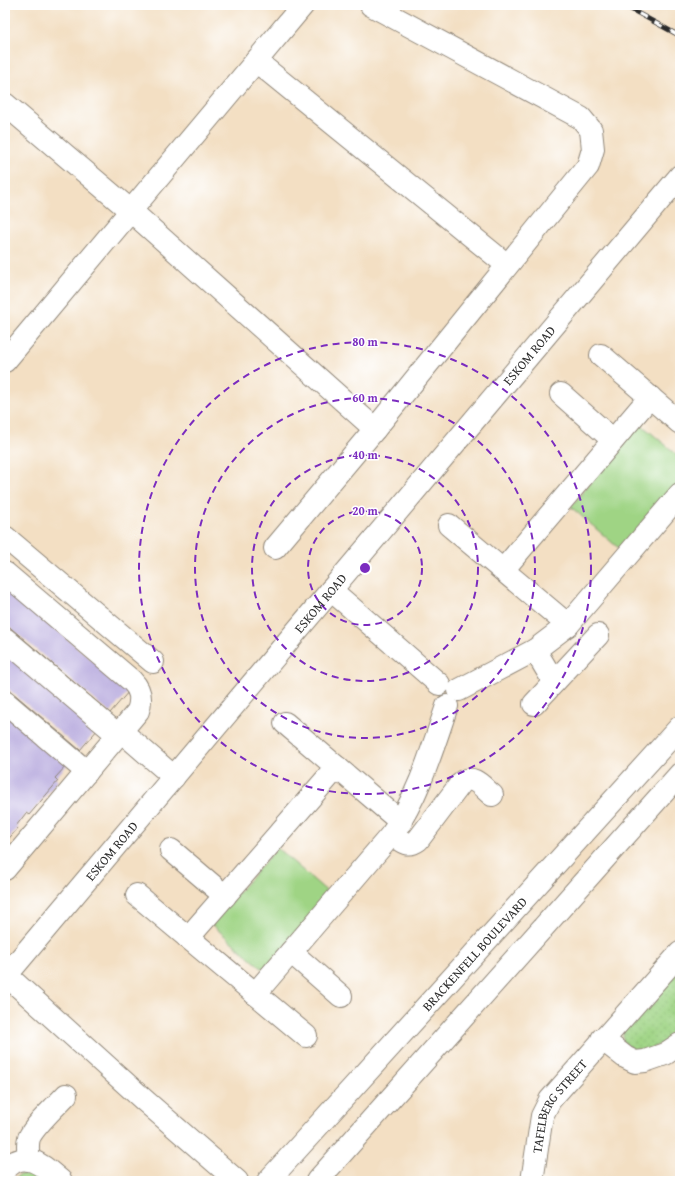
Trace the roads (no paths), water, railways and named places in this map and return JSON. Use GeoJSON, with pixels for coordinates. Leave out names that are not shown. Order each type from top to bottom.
{"type":"FeatureCollection","features":[{"type":"Feature","properties":{"kind":"street"},"geometry":{"type":"LineString","coordinates":[[5,361],[303,5]]}},
{"type":"Feature","properties":{"kind":"street"},"geometry":{"type":"LineString","coordinates":[[275,548],[375,429],[588,166],[593,149],[591,130],[581,118],[370,5]]}},
{"type":"Feature","properties":{"kind":"street"},"geometry":{"type":"LineString","coordinates":[[256,61],[507,265]]}},
{"type":"Feature","properties":{"kind":"street"},"geometry":{"type":"LineString","coordinates":[[5,104],[131,212],[375,429]]}},
{"type":"Feature","properties":{"kind":"street","name":"ESKOM ROAD"},"geometry":{"type":"LineString","coordinates":[[237,1181],[5,975],[174,777],[680,176]]}},
{"type":"Feature","properties":{"kind":"street"},"geometry":{"type":"LineString","coordinates":[[601,355],[680,423]]}},
{"type":"Feature","properties":{"kind":"street"},"geometry":{"type":"LineString","coordinates":[[561,394],[613,440]]}},
{"type":"Feature","properties":{"kind":"street"},"geometry":{"type":"LineString","coordinates":[[503,570],[650,397]]}},
{"type":"Feature","properties":{"kind":"street"},"geometry":{"type":"LineString","coordinates":[[255,994],[396,828],[419,786],[448,693],[535,650],[568,625],[680,495]]}},
{"type":"Feature","properties":{"kind":"street"},"geometry":{"type":"LineString","coordinates":[[450,525],[568,625]]}},
{"type":"Feature","properties":{"kind":"street"},"geometry":{"type":"LineString","coordinates":[[5,536],[153,662]]}},
{"type":"Feature","properties":{"kind":"street"},"geometry":{"type":"LineString","coordinates":[[5,573],[136,686],[141,696],[141,704],[138,711],[5,869]]}},
{"type":"Feature","properties":{"kind":"street"},"geometry":{"type":"LineString","coordinates":[[331,590],[448,693]]}},
{"type":"Feature","properties":{"kind":"street"},"geometry":{"type":"LineString","coordinates":[[534,704],[598,635]]}},
{"type":"Feature","properties":{"kind":"street"},"geometry":{"type":"LineString","coordinates":[[5,639],[174,777]]}},
{"type":"Feature","properties":{"kind":"street"},"geometry":{"type":"LineString","coordinates":[[535,650],[554,682]]}},
{"type":"Feature","properties":{"kind":"street"},"geometry":{"type":"LineString","coordinates":[[5,702],[87,772]]}},
{"type":"Feature","properties":{"kind":"street"},"geometry":{"type":"LineString","coordinates":[[285,723],[337,767],[396,828],[404,843],[412,844],[415,842],[462,782],[470,779],[475,781],[492,795]]}},
{"type":"Feature","properties":{"kind":"street","name":"BRACKENFELL BOULEVARD"},"geometry":{"type":"LineString","coordinates":[[268,1181],[680,727]]}},
{"type":"Feature","properties":{"kind":"street"},"geometry":{"type":"LineString","coordinates":[[188,938],[337,767]]}},
{"type":"Feature","properties":{"kind":"street"},"geometry":{"type":"LineString","coordinates":[[317,1181],[680,774]]}},
{"type":"Feature","properties":{"kind":"street"},"geometry":{"type":"LineString","coordinates":[[419,786],[448,801]]}},
{"type":"Feature","properties":{"kind":"street"},"geometry":{"type":"LineString","coordinates":[[171,850],[225,896]]}},
{"type":"Feature","properties":{"kind":"street"},"geometry":{"type":"LineString","coordinates":[[137,895],[306,1036]]}},
{"type":"Feature","properties":{"kind":"street"},"geometry":{"type":"LineString","coordinates":[[291,952],[341,996]]}},
{"type":"Feature","properties":{"kind":"street","name":"TAFELBERG STREET"},"geometry":{"type":"LineString","coordinates":[[532,1181],[540,1125],[545,1107],[554,1093],[680,953]]}},
{"type":"Feature","properties":{"kind":"street"},"geometry":{"type":"LineString","coordinates":[[602,1040],[625,1057],[635,1062],[645,1061],[665,1054],[680,1044]]}},
{"type":"Feature","properties":{"kind":"street"},"geometry":{"type":"LineString","coordinates":[[29,1160],[29,1138],[35,1129],[66,1095]]}},
{"type":"Feature","properties":{"kind":"street"},"geometry":{"type":"LineString","coordinates":[[5,1170],[14,1162],[21,1160],[36,1161],[61,1181]]}},
{"type":"Feature","properties":{"kind":"railway"},"geometry":{"type":"LineString","coordinates":[[623,5],[680,36]]}}]}
